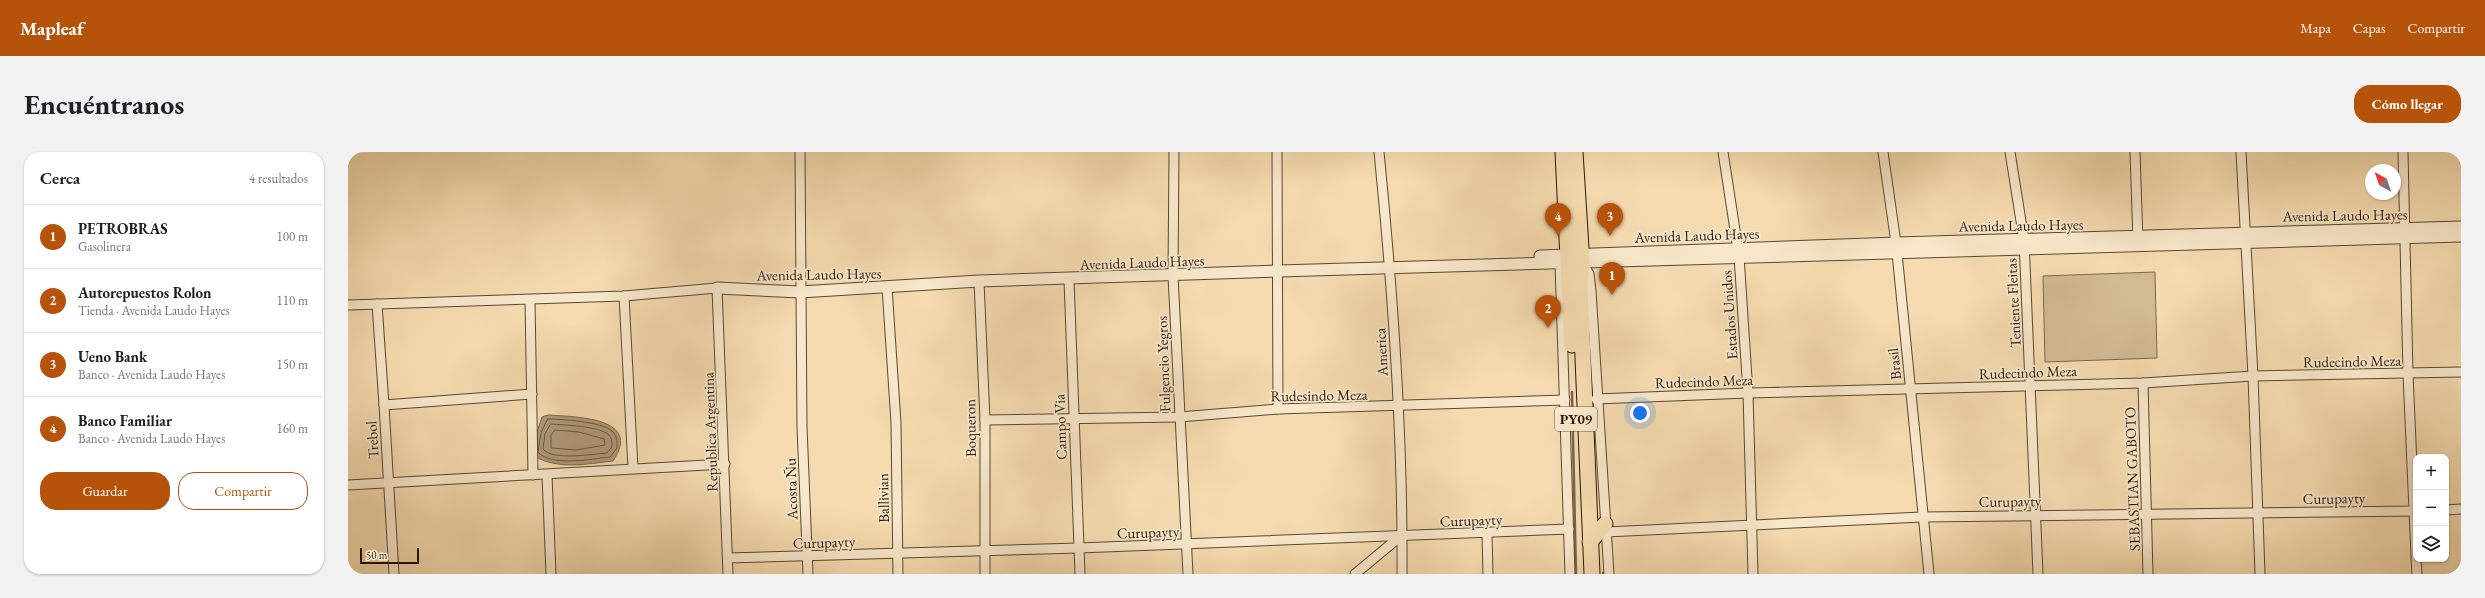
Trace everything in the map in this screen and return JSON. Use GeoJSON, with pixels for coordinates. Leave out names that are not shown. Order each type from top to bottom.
{"type":"FeatureCollection","features":[{"type":"Feature","properties":{"kind":"highway","name":"PY09"},"geometry":{"type":"LineString","coordinates":[[1563,152],[1572,260],[1583,574]]}},
{"type":"Feature","properties":{"kind":"highway","name":"PY09"},"geometry":{"type":"LineString","coordinates":[[1575,152],[1572,260],[1580,286],[1592,574]]}},
{"type":"Feature","properties":{"kind":"highway"},"geometry":{"type":"LineString","coordinates":[[1590,542],[1606,528]]}},
{"type":"Feature","properties":{"kind":"street","name":"Acosta Ñu"},"geometry":{"type":"LineString","coordinates":[[800,152],[802,427],[808,574]]}},
{"type":"Feature","properties":{"kind":"street","name":"Fulgencio Yegros"},"geometry":{"type":"LineString","coordinates":[[1174,152],[1173,274],[1188,574]]}},
{"type":"Feature","properties":{"kind":"street"},"geometry":{"type":"LineString","coordinates":[[1277,152],[1279,269],[1278,409]]}},
{"type":"Feature","properties":{"kind":"street","name":"America"},"geometry":{"type":"LineString","coordinates":[[1379,152],[1390,266],[1398,407],[1402,574]]}},
{"type":"Feature","properties":{"kind":"street","name":"Estados Unidos"},"geometry":{"type":"LineString","coordinates":[[1723,152],[1739,252],[1748,393],[1753,574]]}},
{"type":"Feature","properties":{"kind":"street","name":"Brasil"},"geometry":{"type":"LineString","coordinates":[[1882,152],[1896,243],[1922,517],[1929,574]]}},
{"type":"Feature","properties":{"kind":"street","name":"Teniente Fleitas"},"geometry":{"type":"LineString","coordinates":[[2010,152],[2024,245],[2032,386],[2038,574]]}},
{"type":"Feature","properties":{"kind":"street"},"geometry":{"type":"LineString","coordinates":[[2135,152],[2138,241]]}},
{"type":"Feature","properties":{"kind":"street"},"geometry":{"type":"LineString","coordinates":[[2241,152],[2244,237],[2253,376],[2260,574]]}},
{"type":"Feature","properties":{"kind":"street"},"geometry":{"type":"LineString","coordinates":[[2403,152],[2408,374],[2414,490]]}},
{"type":"Feature","properties":{"kind":"street","name":"Avenida Laudo Hayes"},"geometry":{"type":"LineString","coordinates":[[2406,234],[2461,227]]}},
{"type":"Feature","properties":{"kind":"street","name":"Avenida Laudo Hayes"},"geometry":{"type":"LineString","coordinates":[[1739,252],[1897,254],[2024,245],[2244,237],[2406,234],[2461,236]]}},
{"type":"Feature","properties":{"kind":"street","name":"Avenida Laudo Hayes"},"geometry":{"type":"LineString","coordinates":[[717,288],[800,292],[887,288],[978,281],[1069,280],[1279,269],[1572,260],[1896,243],[2024,245]]}},
{"type":"Feature","properties":{"kind":"street"},"geometry":{"type":"LineString","coordinates":[[1572,260],[1589,274],[1596,399],[1609,574]]}},
{"type":"Feature","properties":{"kind":"street"},"geometry":{"type":"LineString","coordinates":[[1570,574],[1565,400],[1572,260]]}},
{"type":"Feature","properties":{"kind":"street","name":"Campo Via"},"geometry":{"type":"LineString","coordinates":[[1069,280],[1080,574]]}},
{"type":"Feature","properties":{"kind":"street","name":"Boqueron"},"geometry":{"type":"LineString","coordinates":[[978,281],[985,420],[986,574]]}},
{"type":"Feature","properties":{"kind":"street"},"geometry":{"type":"LineString","coordinates":[[348,304],[530,300],[624,296],[717,288]]}},
{"type":"Feature","properties":{"kind":"street","name":"Republica Argentina"},"geometry":{"type":"LineString","coordinates":[[717,288],[725,464],[728,574]]}},
{"type":"Feature","properties":{"kind":"street","name":"Ballivian"},"geometry":{"type":"LineString","coordinates":[[887,288],[896,423],[898,574]]}},
{"type":"Feature","properties":{"kind":"street"},"geometry":{"type":"LineString","coordinates":[[624,296],[633,468]]}},
{"type":"Feature","properties":{"kind":"street"},"geometry":{"type":"LineString","coordinates":[[530,300],[533,475]]}},
{"type":"Feature","properties":{"kind":"street"},"geometry":{"type":"LineString","coordinates":[[376,304],[384,405]]}},
{"type":"Feature","properties":{"kind":"street","name":"Rudecindo Meza"},"geometry":{"type":"LineString","coordinates":[[1596,399],[1748,393],[2143,383],[2253,376],[2461,372]]}},
{"type":"Feature","properties":{"kind":"street","name":"SEBASTIAN GABOTO"},"geometry":{"type":"LineString","coordinates":[[2143,383],[2148,574]]}},
{"type":"Feature","properties":{"kind":"street","name":"Trebol"},"geometry":{"type":"LineString","coordinates":[[394,574],[384,405],[532,394]]}},
{"type":"Feature","properties":{"kind":"street","name":"Rudesindo Meza"},"geometry":{"type":"LineString","coordinates":[[985,420],[1074,420],[1179,417],[1278,409],[1398,407],[1565,400]]}},
{"type":"Feature","properties":{"kind":"street"},"geometry":{"type":"LineString","coordinates":[[348,485],[389,484],[547,475],[633,468],[725,464]]}},
{"type":"Feature","properties":{"kind":"street"},"geometry":{"type":"LineString","coordinates":[[547,475],[551,574]]}},
{"type":"Feature","properties":{"kind":"street"},"geometry":{"type":"LineString","coordinates":[[2449,510],[2461,509]]}},
{"type":"Feature","properties":{"kind":"street","name":"Curupayty"},"geometry":{"type":"LineString","coordinates":[[1606,528],[2036,514],[2146,515],[2413,511]]}},
{"type":"Feature","properties":{"kind":"street","name":"Curupayty"},"geometry":{"type":"LineString","coordinates":[[728,558],[1186,545],[1402,535],[1487,534],[1568,529]]}},
{"type":"Feature","properties":{"kind":"street"},"geometry":{"type":"LineString","coordinates":[[1487,534],[1488,574]]}},
{"type":"Feature","properties":{"kind":"street"},"geometry":{"type":"LineString","coordinates":[[1355,574],[1402,535]]}},
{"type":"Feature","properties":{"kind":"street"},"geometry":{"type":"LineString","coordinates":[[2416,562],[2417,574]]}},
{"type":"Feature","properties":{"kind":"shaded area"},"geometry":{"type":"Polygon","coordinates":[[[2155,272],[2157,358],[2045,362],[2043,276],[2155,272]]]}},
{"type":"Feature","properties":{"kind":"water"},"geometry":{"type":"Polygon","coordinates":[[[548,415],[589,419],[602,422],[613,428],[619,436],[620,446],[613,461],[562,465],[534,456],[537,432],[542,417],[548,415]]]}},
{"type":"Feature","properties":{"kind":"waterway"},"geometry":{"type":"LineString","coordinates":[[1572,392],[1576,574]]}},
{"type":"Feature","properties":{"kind":"place","name":"Banco Familiar"},"geometry":{"type":"Point","coordinates":[1558,236]}},
{"type":"Feature","properties":{"kind":"place","name":"Ueno Bank"},"geometry":{"type":"Point","coordinates":[1610,236]}},
{"type":"Feature","properties":{"kind":"place","name":"PETROBRAS"},"geometry":{"type":"Point","coordinates":[1612,295]}},
{"type":"Feature","properties":{"kind":"place","name":"Autorepuestos Rolon"},"geometry":{"type":"Point","coordinates":[1548,328]}}]}
